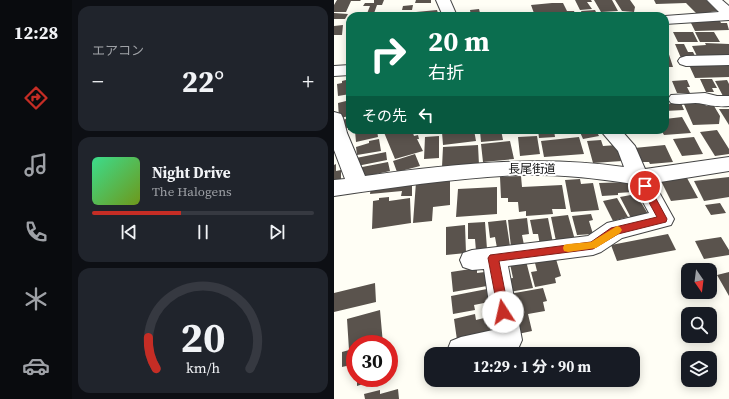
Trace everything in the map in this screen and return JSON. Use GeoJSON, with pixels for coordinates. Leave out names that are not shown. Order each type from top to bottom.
{"type":"FeatureCollection","features":[{"type":"Feature","properties":{"kind":"street"},"geometry":{"type":"LineString","coordinates":[[443,0],[448,12]]}},
{"type":"Feature","properties":{"kind":"street"},"geometry":{"type":"LineString","coordinates":[[714,0],[729,15]]}},
{"type":"Feature","properties":{"kind":"street"},"geometry":{"type":"LineString","coordinates":[[669,20],[729,15]]}},
{"type":"Feature","properties":{"kind":"street"},"geometry":{"type":"LineString","coordinates":[[686,61],[729,60]]}},
{"type":"Feature","properties":{"kind":"street"},"geometry":{"type":"LineString","coordinates":[[334,71],[346,70]]}},
{"type":"Feature","properties":{"kind":"street"},"geometry":{"type":"LineString","coordinates":[[677,99],[704,98],[715,102],[729,101]]}},
{"type":"Feature","properties":{"kind":"street"},"geometry":{"type":"LineString","coordinates":[[334,118],[338,133],[358,184]]}},
{"type":"Feature","properties":{"kind":"street"},"geometry":{"type":"LineString","coordinates":[[478,347],[508,340],[483,259],[593,245],[615,230],[663,219],[639,177],[630,153],[614,134]]}},
{"type":"Feature","properties":{"kind":"street","name":"長尾街道"},"geometry":{"type":"LineString","coordinates":[[334,188],[435,174],[519,168],[591,170],[639,177],[729,164]]}},
{"type":"Feature","properties":{"kind":"building"},"geometry":{"type":"Polygon","coordinates":[[[337,0],[361,0],[351,1],[346,12],[334,12],[334,5],[337,0]]]}},
{"type":"Feature","properties":{"kind":"building"},"geometry":{"type":"Polygon","coordinates":[[[374,0],[384,0],[382,5],[377,5],[374,12],[368,12],[370,6],[363,6],[365,3],[374,3],[374,0]]]}},
{"type":"Feature","properties":{"kind":"building"},"geometry":{"type":"Polygon","coordinates":[[[416,0],[431,0],[431,3],[415,3],[416,0]]]}},
{"type":"Feature","properties":{"kind":"building"},"geometry":{"type":"Polygon","coordinates":[[[575,0],[591,0],[592,2],[587,2],[592,9],[580,10],[575,0]]]}},
{"type":"Feature","properties":{"kind":"building"},"geometry":{"type":"Polygon","coordinates":[[[594,0],[612,0],[618,11],[601,12],[594,0]]]}},
{"type":"Feature","properties":{"kind":"building"},"geometry":{"type":"Polygon","coordinates":[[[615,0],[630,0],[635,7],[634,12],[622,11],[615,0]]]}},
{"type":"Feature","properties":{"kind":"building"},"geometry":{"type":"Polygon","coordinates":[[[654,0],[706,0],[717,11],[697,14],[686,3],[656,4],[654,0]]]}},
{"type":"Feature","properties":{"kind":"building"},"geometry":{"type":"Polygon","coordinates":[[[563,3],[567,11],[574,12],[534,12],[531,5],[563,3]]]}},
{"type":"Feature","properties":{"kind":"building"},"geometry":{"type":"Polygon","coordinates":[[[413,5],[412,10],[402,10],[403,6],[413,5]]]}},
{"type":"Feature","properties":{"kind":"building"},"geometry":{"type":"Polygon","coordinates":[[[479,9],[480,12],[470,12],[470,10],[479,9]]]}},
{"type":"Feature","properties":{"kind":"building"},"geometry":{"type":"Polygon","coordinates":[[[437,10],[438,12],[416,12],[437,10]]]}},
{"type":"Feature","properties":{"kind":"building"},"geometry":{"type":"Polygon","coordinates":[[[595,10],[596,12],[581,12],[595,10]]]}},
{"type":"Feature","properties":{"kind":"building"},"geometry":{"type":"Polygon","coordinates":[[[334,13],[346,14],[345,19],[334,19],[334,13]]]}},
{"type":"Feature","properties":{"kind":"building"},"geometry":{"type":"Polygon","coordinates":[[[690,21],[720,21],[721,23],[727,23],[729,30],[695,31],[690,21]]]}},
{"type":"Feature","properties":{"kind":"building"},"geometry":{"type":"Polygon","coordinates":[[[343,25],[342,35],[334,35],[334,26],[343,25]]]}},
{"type":"Feature","properties":{"kind":"building"},"geometry":{"type":"Polygon","coordinates":[[[673,32],[693,32],[698,42],[678,42],[673,32]]]}},
{"type":"Feature","properties":{"kind":"building"},"geometry":{"type":"Polygon","coordinates":[[[695,32],[714,32],[720,42],[700,42],[695,32]]]}},
{"type":"Feature","properties":{"kind":"building"},"geometry":{"type":"Polygon","coordinates":[[[705,43],[729,44],[729,57],[698,58],[692,46],[706,45],[705,43]]]}},
{"type":"Feature","properties":{"kind":"building"},"geometry":{"type":"Polygon","coordinates":[[[675,44],[684,44],[688,52],[693,52],[696,58],[681,58],[675,44]]]}},
{"type":"Feature","properties":{"kind":"building"},"geometry":{"type":"Polygon","coordinates":[[[669,54],[673,67],[669,67],[669,54]]]}},
{"type":"Feature","properties":{"kind":"building"},"geometry":{"type":"Polygon","coordinates":[[[729,64],[729,77],[695,78],[689,65],[729,64]]]}},
{"type":"Feature","properties":{"kind":"building"},"geometry":{"type":"Polygon","coordinates":[[[700,79],[712,79],[717,88],[712,88],[714,92],[706,92],[700,79]]]}},
{"type":"Feature","properties":{"kind":"building"},"geometry":{"type":"Polygon","coordinates":[[[346,80],[346,95],[338,96],[337,84],[342,83],[342,81],[346,80]]]}},
{"type":"Feature","properties":{"kind":"building"},"geometry":{"type":"Polygon","coordinates":[[[687,80],[690,87],[687,87],[690,93],[677,93],[672,81],[687,80]]]}},
{"type":"Feature","properties":{"kind":"building"},"geometry":{"type":"Polygon","coordinates":[[[727,80],[729,84],[729,95],[723,96],[715,81],[727,80]]]}},
{"type":"Feature","properties":{"kind":"building"},"geometry":{"type":"Polygon","coordinates":[[[346,101],[346,117],[339,118],[338,103],[346,101]]]}},
{"type":"Feature","properties":{"kind":"building"},"geometry":{"type":"Polygon","coordinates":[[[703,101],[706,106],[714,106],[720,116],[719,124],[693,125],[683,102],[703,101]]]}},
{"type":"Feature","properties":{"kind":"building"},"geometry":{"type":"Polygon","coordinates":[[[681,103],[684,110],[669,111],[669,104],[681,103]]]}},
{"type":"Feature","properties":{"kind":"building"},"geometry":{"type":"Polygon","coordinates":[[[719,109],[729,109],[729,125],[719,109]]]}},
{"type":"Feature","properties":{"kind":"building"},"geometry":{"type":"Polygon","coordinates":[[[682,117],[691,133],[664,135],[669,134],[669,119],[682,117]]]}},
{"type":"Feature","properties":{"kind":"building"},"geometry":{"type":"Polygon","coordinates":[[[346,119],[346,128],[342,129],[342,120],[346,119]]]}},
{"type":"Feature","properties":{"kind":"building"},"geometry":{"type":"Polygon","coordinates":[[[717,130],[729,149],[729,154],[715,156],[700,132],[717,130]]]}},
{"type":"Feature","properties":{"kind":"building"},"geometry":{"type":"Polygon","coordinates":[[[355,134],[378,134],[378,137],[356,142],[355,134]]]}},
{"type":"Feature","properties":{"kind":"building"},"geometry":{"type":"Polygon","coordinates":[[[385,134],[418,135],[419,139],[417,139],[423,151],[395,159],[385,134]]]}},
{"type":"Feature","properties":{"kind":"building"},"geometry":{"type":"Polygon","coordinates":[[[442,134],[475,134],[476,141],[443,145],[442,134]]]}},
{"type":"Feature","properties":{"kind":"building"},"geometry":{"type":"Polygon","coordinates":[[[480,134],[502,134],[503,140],[481,142],[480,134]]]}},
{"type":"Feature","properties":{"kind":"building"},"geometry":{"type":"Polygon","coordinates":[[[538,134],[555,134],[555,137],[539,138],[538,134]]]}},
{"type":"Feature","properties":{"kind":"building"},"geometry":{"type":"Polygon","coordinates":[[[581,134],[598,134],[599,136],[583,139],[581,134]]]}},
{"type":"Feature","properties":{"kind":"building"},"geometry":{"type":"Polygon","coordinates":[[[439,136],[439,158],[424,159],[425,137],[439,136]]]}},
{"type":"Feature","properties":{"kind":"building"},"geometry":{"type":"Polygon","coordinates":[[[537,136],[540,154],[520,156],[518,137],[537,136]]]}},
{"type":"Feature","properties":{"kind":"building"},"geometry":{"type":"Polygon","coordinates":[[[579,137],[584,154],[544,157],[541,141],[579,137]]]}},
{"type":"Feature","properties":{"kind":"building"},"geometry":{"type":"Polygon","coordinates":[[[694,137],[703,154],[682,156],[673,139],[694,137]]]}},
{"type":"Feature","properties":{"kind":"building"},"geometry":{"type":"Polygon","coordinates":[[[379,139],[381,151],[357,155],[356,147],[369,143],[369,141],[379,139]]]}},
{"type":"Feature","properties":{"kind":"building"},"geometry":{"type":"Polygon","coordinates":[[[601,140],[603,146],[617,145],[622,161],[593,163],[587,141],[601,140]]]}},
{"type":"Feature","properties":{"kind":"building"},"geometry":{"type":"Polygon","coordinates":[[[510,141],[514,159],[483,162],[481,144],[510,141]]]}},
{"type":"Feature","properties":{"kind":"building"},"geometry":{"type":"Polygon","coordinates":[[[478,145],[479,165],[442,167],[443,147],[478,145]]]}},
{"type":"Feature","properties":{"kind":"building"},"geometry":{"type":"Polygon","coordinates":[[[665,145],[673,162],[650,164],[649,162],[640,162],[634,148],[665,145]]]}},
{"type":"Feature","properties":{"kind":"building"},"geometry":{"type":"Polygon","coordinates":[[[386,152],[387,160],[357,166],[356,158],[386,152]]]}},
{"type":"Feature","properties":{"kind":"building"},"geometry":{"type":"Polygon","coordinates":[[[415,154],[420,166],[397,172],[393,161],[415,154]]]}},
{"type":"Feature","properties":{"kind":"building"},"geometry":{"type":"Polygon","coordinates":[[[388,162],[390,171],[358,178],[357,168],[388,162]]]}},
{"type":"Feature","properties":{"kind":"building"},"geometry":{"type":"Polygon","coordinates":[[[336,164],[336,171],[341,170],[341,179],[334,180],[334,165],[336,164]]]}},
{"type":"Feature","properties":{"kind":"building"},"geometry":{"type":"Polygon","coordinates":[[[521,176],[522,187],[562,185],[566,209],[552,209],[553,214],[526,216],[526,211],[519,212],[518,202],[508,202],[508,198],[501,198],[500,177],[521,176]]]}},
{"type":"Feature","properties":{"kind":"building"},"geometry":{"type":"Polygon","coordinates":[[[729,177],[729,197],[704,201],[694,181],[729,177]]]}},
{"type":"Feature","properties":{"kind":"building"},"geometry":{"type":"Polygon","coordinates":[[[687,178],[698,198],[671,201],[661,181],[687,178]]]}},
{"type":"Feature","properties":{"kind":"building"},"geometry":{"type":"Polygon","coordinates":[[[580,179],[581,184],[593,183],[599,210],[571,212],[565,180],[580,179]]]}},
{"type":"Feature","properties":{"kind":"building"},"geometry":{"type":"Polygon","coordinates":[[[450,180],[450,205],[433,207],[432,221],[413,223],[416,182],[450,180]]]}},
{"type":"Feature","properties":{"kind":"building"},"geometry":{"type":"Polygon","coordinates":[[[412,182],[412,196],[401,196],[402,191],[370,194],[371,186],[412,182]]]}},
{"type":"Feature","properties":{"kind":"building"},"geometry":{"type":"Polygon","coordinates":[[[629,182],[632,192],[602,196],[599,183],[629,182]]]}},
{"type":"Feature","properties":{"kind":"building"},"geometry":{"type":"Polygon","coordinates":[[[497,187],[497,214],[456,217],[458,189],[497,187]]]}},
{"type":"Feature","properties":{"kind":"building"},"geometry":{"type":"Polygon","coordinates":[[[636,194],[648,214],[631,218],[620,197],[636,194]]]}},
{"type":"Feature","properties":{"kind":"building"},"geometry":{"type":"Polygon","coordinates":[[[389,197],[389,201],[410,198],[411,223],[372,229],[373,201],[379,200],[379,198],[389,197]]]}},
{"type":"Feature","properties":{"kind":"building"},"geometry":{"type":"Polygon","coordinates":[[[617,198],[628,217],[613,221],[603,201],[617,198]]]}},
{"type":"Feature","properties":{"kind":"building"},"geometry":{"type":"Polygon","coordinates":[[[720,203],[726,213],[711,215],[705,205],[720,203]]]}},
{"type":"Feature","properties":{"kind":"building"},"geometry":{"type":"Polygon","coordinates":[[[591,214],[593,220],[589,221],[593,234],[577,235],[572,216],[591,214]]]}},
{"type":"Feature","properties":{"kind":"building"},"geometry":{"type":"Polygon","coordinates":[[[568,215],[575,240],[556,241],[551,217],[568,215]]]}},
{"type":"Feature","properties":{"kind":"building"},"geometry":{"type":"Polygon","coordinates":[[[527,218],[529,234],[522,235],[524,245],[511,247],[508,220],[527,218]]]}},
{"type":"Feature","properties":{"kind":"building"},"geometry":{"type":"Polygon","coordinates":[[[548,218],[553,243],[540,245],[538,234],[533,234],[530,220],[548,218]]]}},
{"type":"Feature","properties":{"kind":"building"},"geometry":{"type":"Polygon","coordinates":[[[506,220],[510,246],[497,248],[495,237],[490,238],[488,222],[506,220]]]}},
{"type":"Feature","properties":{"kind":"building"},"geometry":{"type":"Polygon","coordinates":[[[485,222],[487,249],[476,251],[475,239],[468,239],[468,223],[485,222]]]}},
{"type":"Feature","properties":{"kind":"building"},"geometry":{"type":"Polygon","coordinates":[[[465,225],[466,253],[446,255],[446,227],[465,225]]]}},
{"type":"Feature","properties":{"kind":"building"},"geometry":{"type":"Polygon","coordinates":[[[668,234],[676,250],[617,261],[611,245],[668,234]]]}},
{"type":"Feature","properties":{"kind":"building"},"geometry":{"type":"Polygon","coordinates":[[[721,237],[729,250],[729,255],[704,259],[695,241],[721,237]]]}},
{"type":"Feature","properties":{"kind":"building"},"geometry":{"type":"Polygon","coordinates":[[[556,259],[561,276],[555,278],[556,283],[535,287],[531,272],[537,271],[535,263],[556,259]]]}},
{"type":"Feature","properties":{"kind":"building"},"geometry":{"type":"Polygon","coordinates":[[[526,261],[533,288],[509,292],[506,279],[513,278],[510,264],[526,261]]]}},
{"type":"Feature","properties":{"kind":"building"},"geometry":{"type":"Polygon","coordinates":[[[477,268],[477,273],[485,272],[487,286],[453,292],[451,272],[477,268]]]}},
{"type":"Feature","properties":{"kind":"building"},"geometry":{"type":"Polygon","coordinates":[[[729,272],[729,296],[717,275],[729,272]]]}},
{"type":"Feature","properties":{"kind":"building"},"geometry":{"type":"Polygon","coordinates":[[[375,283],[376,302],[334,312],[334,293],[375,283]]]}},
{"type":"Feature","properties":{"kind":"building"},"geometry":{"type":"Polygon","coordinates":[[[543,288],[547,301],[543,302],[545,311],[528,314],[532,331],[518,334],[509,294],[543,288]]]}},
{"type":"Feature","properties":{"kind":"building"},"geometry":{"type":"Polygon","coordinates":[[[487,289],[489,302],[474,305],[475,310],[453,314],[451,296],[487,289]]]}},
{"type":"Feature","properties":{"kind":"building"},"geometry":{"type":"Polygon","coordinates":[[[380,310],[382,335],[348,335],[347,319],[380,310]]]}},
{"type":"Feature","properties":{"kind":"building"},"geometry":{"type":"Polygon","coordinates":[[[475,314],[476,320],[488,317],[491,332],[457,340],[454,319],[475,314]]]}},
{"type":"Feature","properties":{"kind":"building"},"geometry":{"type":"Polygon","coordinates":[[[346,351],[346,366],[342,367],[342,352],[346,351]]]}},
{"type":"Feature","properties":{"kind":"building"},"geometry":{"type":"Polygon","coordinates":[[[398,389],[399,399],[365,399],[364,394],[380,390],[380,394],[398,389]]]}},
{"type":"Feature","properties":{"kind":"slow traffic"},"geometry":{"type":"LineString","coordinates":[[568,248],[593,245],[617,230]]}},
{"type":"Feature","properties":{"kind":"route"},"geometry":{"type":"LineString","coordinates":[[503,312],[494,258],[593,245],[615,230],[663,219],[649,196],[645,186]]}}]}
